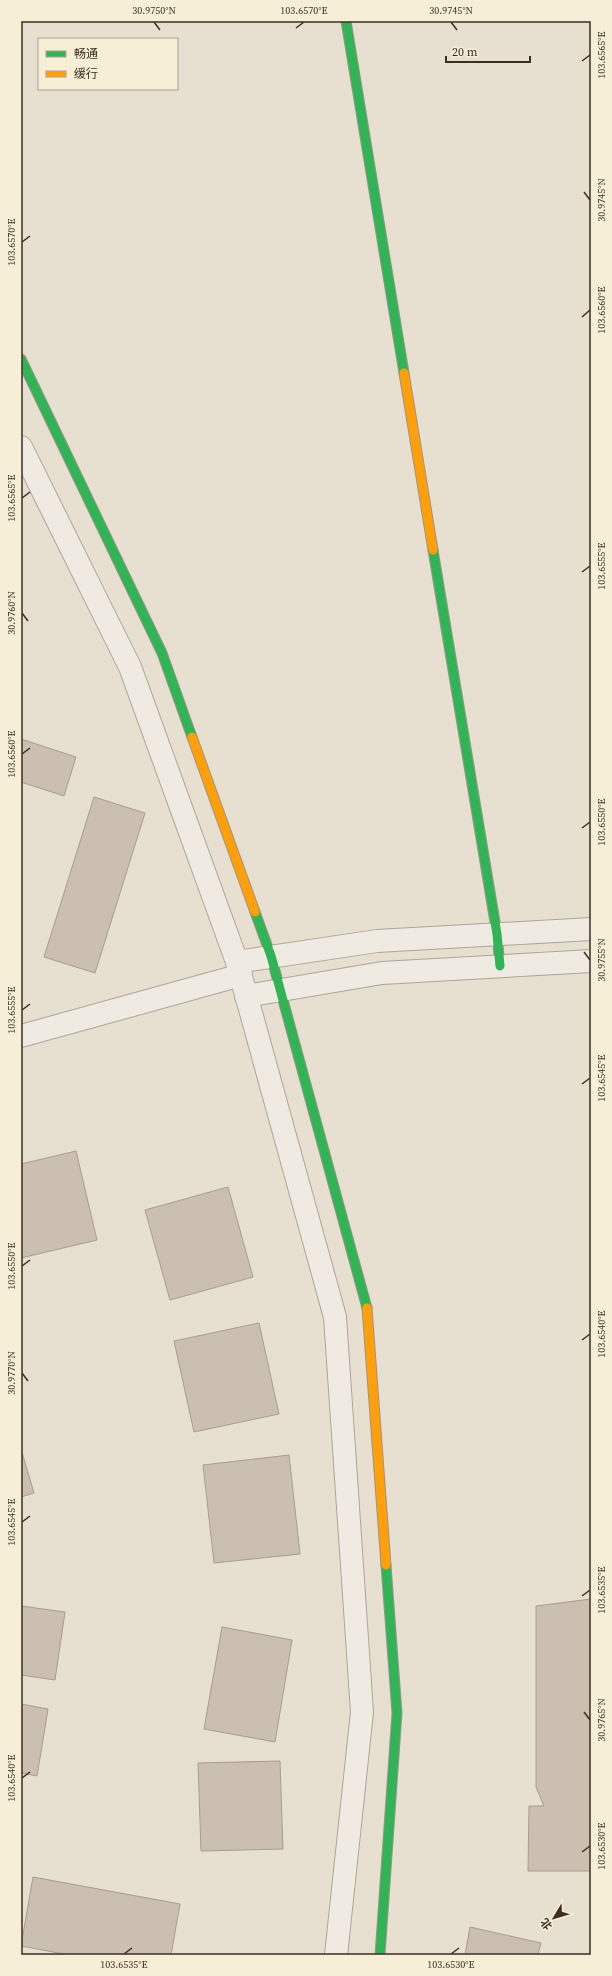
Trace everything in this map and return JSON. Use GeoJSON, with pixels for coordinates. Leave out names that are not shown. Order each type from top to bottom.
{"type":"FeatureCollection","features":[{"type":"Feature","properties":{"kind":"street"},"geometry":{"type":"LineString","coordinates":[[346,21],[497,934],[500,966]]}},
{"type":"Feature","properties":{"kind":"street"},"geometry":{"type":"LineString","coordinates":[[21,359],[162,653],[271,956],[368,1311],[397,1713],[380,1955]]}},
{"type":"Feature","properties":{"kind":"street"},"geometry":{"type":"LineString","coordinates":[[21,447],[130,667],[241,978],[334,1317],[362,1712],[336,1955]]}},
{"type":"Feature","properties":{"kind":"street"},"geometry":{"type":"LineString","coordinates":[[21,1036],[241,978],[271,956],[377,941],[591,929]]}},
{"type":"Feature","properties":{"kind":"street"},"geometry":{"type":"LineString","coordinates":[[241,978],[281,991],[382,973],[591,961]]}},
{"type":"Feature","properties":{"kind":"building"},"geometry":{"type":"Polygon","coordinates":[[[21,739],[76,757],[64,796],[21,782],[21,739]]]}},
{"type":"Feature","properties":{"kind":"building"},"geometry":{"type":"Polygon","coordinates":[[[94,797],[145,813],[95,973],[44,957],[94,797]]]}},
{"type":"Feature","properties":{"kind":"building"},"geometry":{"type":"Polygon","coordinates":[[[76,1151],[97,1240],[21,1258],[21,1164],[76,1151]]]}},
{"type":"Feature","properties":{"kind":"building"},"geometry":{"type":"Polygon","coordinates":[[[228,1187],[253,1277],[170,1300],[145,1210],[228,1187]]]}},
{"type":"Feature","properties":{"kind":"building"},"geometry":{"type":"Polygon","coordinates":[[[259,1323],[279,1414],[194,1432],[174,1341],[259,1323]]]}},
{"type":"Feature","properties":{"kind":"building"},"geometry":{"type":"Polygon","coordinates":[[[21,1449],[34,1493],[21,1497],[21,1449]]]}},
{"type":"Feature","properties":{"kind":"building"},"geometry":{"type":"Polygon","coordinates":[[[289,1455],[300,1554],[214,1563],[203,1465],[289,1455]]]}},
{"type":"Feature","properties":{"kind":"building"},"geometry":{"type":"Polygon","coordinates":[[[591,1599],[591,1871],[528,1871],[529,1806],[544,1806],[536,1787],[536,1606],[591,1599]]]}},
{"type":"Feature","properties":{"kind":"building"},"geometry":{"type":"Polygon","coordinates":[[[21,1606],[65,1612],[55,1680],[21,1675],[21,1606]]]}},
{"type":"Feature","properties":{"kind":"building"},"geometry":{"type":"Polygon","coordinates":[[[222,1627],[292,1640],[275,1742],[204,1729],[222,1627]]]}},
{"type":"Feature","properties":{"kind":"building"},"geometry":{"type":"Polygon","coordinates":[[[21,1704],[48,1709],[37,1776],[21,1773],[21,1704]]]}},
{"type":"Feature","properties":{"kind":"building"},"geometry":{"type":"Polygon","coordinates":[[[280,1761],[283,1849],[201,1851],[198,1763],[280,1761]]]}},
{"type":"Feature","properties":{"kind":"building"},"geometry":{"type":"Polygon","coordinates":[[[33,1877],[180,1904],[171,1955],[69,1955],[21,1946],[33,1877]]]}},
{"type":"Feature","properties":{"kind":"building"},"geometry":{"type":"Polygon","coordinates":[[[470,1927],[541,1943],[538,1955],[465,1955],[470,1927]]]}},
{"type":"Feature","properties":{"kind":"traffic: fast"},"geometry":{"type":"LineString","coordinates":[[346,21],[404,373]]}},
{"type":"Feature","properties":{"kind":"traffic: fast"},"geometry":{"type":"LineString","coordinates":[[21,359],[162,653],[192,737]]}},
{"type":"Feature","properties":{"kind":"traffic: fast"},"geometry":{"type":"LineString","coordinates":[[433,550],[497,934],[500,966]]}},
{"type":"Feature","properties":{"kind":"traffic: fast"},"geometry":{"type":"LineString","coordinates":[[255,912],[271,956],[367,1308]]}},
{"type":"Feature","properties":{"kind":"traffic: fast"},"geometry":{"type":"LineString","coordinates":[[380,1955],[397,1713],[386,1565]]}},
{"type":"Feature","properties":{"kind":"traffic: slow"},"geometry":{"type":"LineString","coordinates":[[404,373],[433,550]]}},
{"type":"Feature","properties":{"kind":"traffic: slow"},"geometry":{"type":"LineString","coordinates":[[192,737],[255,912]]}},
{"type":"Feature","properties":{"kind":"traffic: slow"},"geometry":{"type":"LineString","coordinates":[[367,1308],[386,1565]]}}]}
